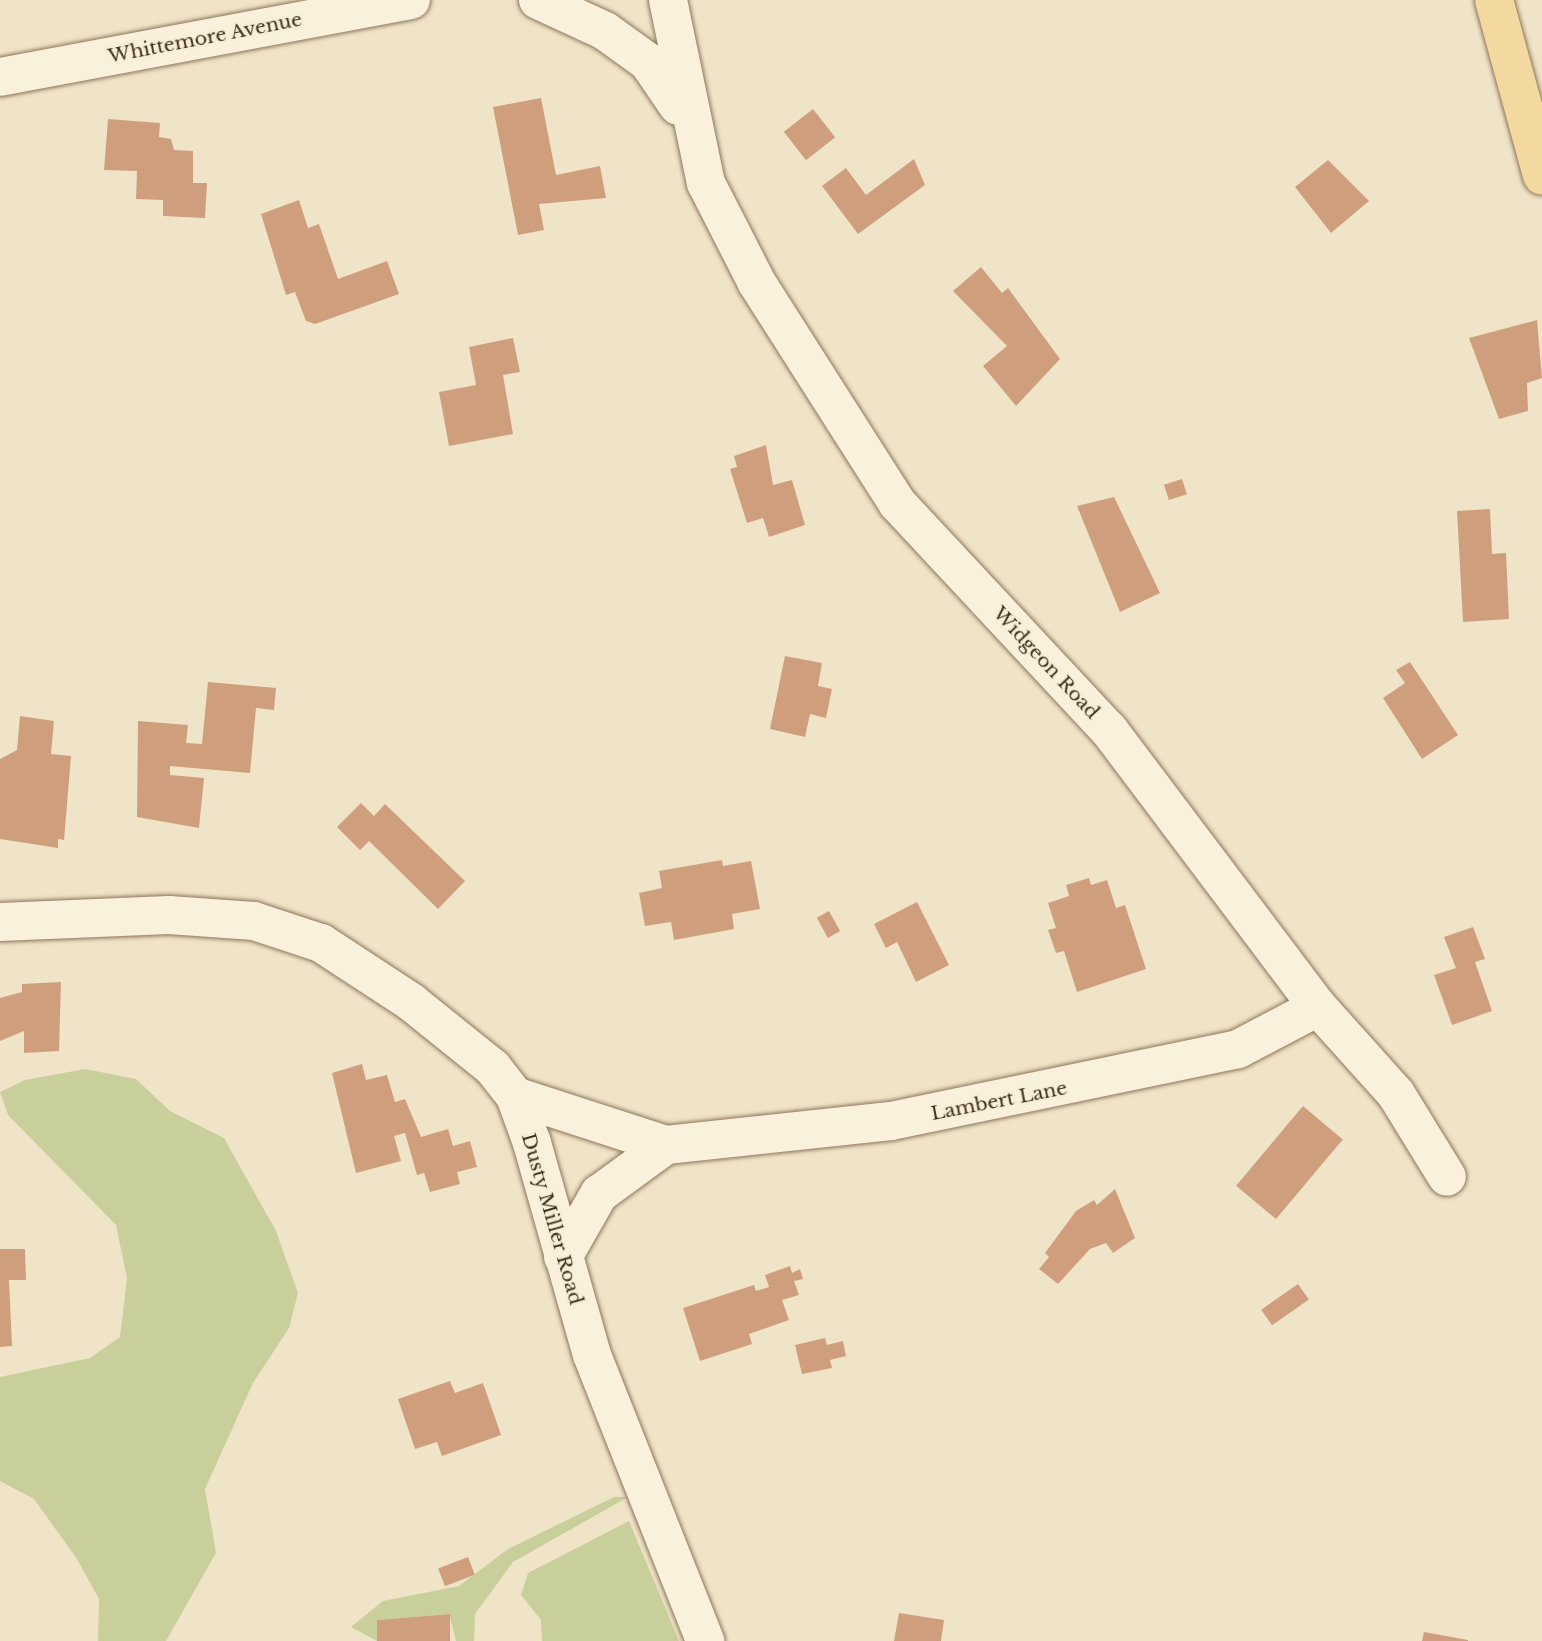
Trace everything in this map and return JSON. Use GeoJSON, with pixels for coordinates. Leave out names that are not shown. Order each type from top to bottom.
{"type":"FeatureCollection","features":[{"type":"Feature","properties":{"kind":"main road"},"geometry":{"type":"LineString","coordinates":[[1494,0],[1542,176]]}},
{"type":"Feature","properties":{"kind":"street","name":"Whittemore Avenue"},"geometry":{"type":"LineString","coordinates":[[0,77],[411,0]]}},
{"type":"Feature","properties":{"kind":"street","name":"Widgeon Road"},"geometry":{"type":"LineString","coordinates":[[538,0],[605,31],[648,62],[690,123]]}},
{"type":"Feature","properties":{"kind":"street","name":"Widgeon Road"},"geometry":{"type":"LineString","coordinates":[[668,0],[690,123],[706,183],[757,283],[897,503],[1109,730],[1318,1007],[1396,1094],[1447,1177]]}},
{"type":"Feature","properties":{"kind":"street","name":"Dusty Miller Road"},"geometry":{"type":"LineString","coordinates":[[0,922],[213,916],[321,943],[411,1002],[493,1069],[515,1096],[592,1355],[705,1641]]}},
{"type":"Feature","properties":{"kind":"street","name":"Lambert Lane"},"geometry":{"type":"LineString","coordinates":[[515,1096],[666,1145],[1003,1103],[1238,1049],[1318,1007]]}},
{"type":"Feature","properties":{"kind":"street","name":"Lambert Lane"},"geometry":{"type":"LineString","coordinates":[[563,1257],[599,1194],[666,1145]]}},
{"type":"Feature","properties":{"kind":"green space"},"geometry":{"type":"Polygon","coordinates":[[[85,1069],[136,1079],[170,1111],[224,1138],[276,1231],[298,1293],[289,1328],[253,1383],[205,1489],[216,1553],[166,1641],[98,1641],[99,1599],[77,1559],[34,1499],[0,1481],[0,1377],[90,1358],[120,1337],[127,1278],[116,1225],[8,1115],[0,1092],[25,1080],[85,1069]]]}},
{"type":"Feature","properties":{"kind":"green space"},"geometry":{"type":"Polygon","coordinates":[[[614,1497],[628,1497],[513,1562],[475,1614],[474,1641],[456,1641],[449,1614],[377,1620],[377,1641],[351,1627],[383,1601],[459,1586],[508,1549],[614,1497]]]}},
{"type":"Feature","properties":{"kind":"green space"},"geometry":{"type":"Polygon","coordinates":[[[629,1521],[679,1641],[542,1641],[541,1620],[521,1595],[528,1573],[629,1521]]]}},
{"type":"Feature","properties":{"kind":"building"},"geometry":{"type":"Polygon","coordinates":[[[541,98],[556,175],[600,166],[606,198],[539,204],[544,230],[518,235],[493,107],[541,98]]]}},
{"type":"Feature","properties":{"kind":"building"},"geometry":{"type":"Polygon","coordinates":[[[813,109],[835,137],[806,160],[784,132],[813,109]]]}},
{"type":"Feature","properties":{"kind":"building"},"geometry":{"type":"Polygon","coordinates":[[[108,119],[160,123],[159,137],[171,139],[174,150],[193,151],[193,183],[207,183],[205,218],[163,216],[163,200],[136,199],[137,171],[104,170],[108,119]]]}},
{"type":"Feature","properties":{"kind":"building"},"geometry":{"type":"Polygon","coordinates":[[[914,159],[925,185],[858,234],[822,186],[846,168],[866,195],[914,159]]]}},
{"type":"Feature","properties":{"kind":"building"},"geometry":{"type":"Polygon","coordinates":[[[1328,160],[1369,201],[1331,233],[1295,187],[1328,160]]]}},
{"type":"Feature","properties":{"kind":"building"},"geometry":{"type":"Polygon","coordinates":[[[299,200],[308,228],[319,224],[338,279],[387,261],[399,294],[315,324],[306,321],[295,292],[286,295],[261,214],[299,200]]]}},
{"type":"Feature","properties":{"kind":"building"},"geometry":{"type":"Polygon","coordinates":[[[981,267],[1002,293],[1008,288],[1060,359],[1016,406],[983,366],[1007,346],[953,291],[981,267]]]}},
{"type":"Feature","properties":{"kind":"building"},"geometry":{"type":"Polygon","coordinates":[[[1537,320],[1542,378],[1527,383],[1528,411],[1499,419],[1469,338],[1537,320]]]}},
{"type":"Feature","properties":{"kind":"building"},"geometry":{"type":"Polygon","coordinates":[[[513,338],[520,372],[503,375],[513,434],[449,446],[439,392],[476,385],[469,347],[513,338]]]}},
{"type":"Feature","properties":{"kind":"building"},"geometry":{"type":"Polygon","coordinates":[[[766,445],[773,485],[792,480],[805,525],[769,537],[763,518],[747,523],[730,469],[737,467],[734,456],[766,445]]]}},
{"type":"Feature","properties":{"kind":"building"},"geometry":{"type":"Polygon","coordinates":[[[1182,479],[1187,494],[1169,500],[1164,485],[1182,479]]]}},
{"type":"Feature","properties":{"kind":"building"},"geometry":{"type":"Polygon","coordinates":[[[1114,497],[1160,593],[1120,612],[1077,506],[1114,497]]]}},
{"type":"Feature","properties":{"kind":"building"},"geometry":{"type":"Polygon","coordinates":[[[1490,509],[1492,554],[1506,553],[1509,619],[1463,622],[1457,511],[1490,509]]]}},
{"type":"Feature","properties":{"kind":"building"},"geometry":{"type":"Polygon","coordinates":[[[785,656],[822,663],[818,686],[832,689],[826,718],[810,714],[805,737],[770,729],[785,656]]]}},
{"type":"Feature","properties":{"kind":"building"},"geometry":{"type":"Polygon","coordinates":[[[1410,662],[1458,735],[1422,759],[1383,698],[1405,683],[1396,670],[1410,662]]]}},
{"type":"Feature","properties":{"kind":"building"},"geometry":{"type":"Polygon","coordinates":[[[208,682],[276,688],[274,710],[256,708],[250,773],[170,766],[170,775],[204,778],[199,828],[137,817],[138,721],[188,725],[186,743],[202,744],[208,682]]]}},
{"type":"Feature","properties":{"kind":"building"},"geometry":{"type":"Polygon","coordinates":[[[20,716],[54,721],[51,754],[71,756],[64,840],[58,839],[58,848],[0,839],[0,759],[17,750],[20,716]]]}},
{"type":"Feature","properties":{"kind":"building"},"geometry":{"type":"Polygon","coordinates":[[[361,803],[374,816],[385,804],[465,881],[438,909],[369,841],[360,850],[337,827],[361,803]]]}},
{"type":"Feature","properties":{"kind":"building"},"geometry":{"type":"Polygon","coordinates":[[[722,860],[723,866],[751,861],[760,909],[732,914],[734,929],[674,940],[671,922],[645,926],[639,893],[662,888],[659,871],[722,860]]]}},
{"type":"Feature","properties":{"kind":"building"},"geometry":{"type":"Polygon","coordinates":[[[1089,878],[1091,885],[1107,880],[1116,908],[1125,905],[1146,969],[1077,992],[1064,951],[1056,953],[1048,930],[1056,928],[1048,903],[1069,896],[1066,885],[1089,878]]]}},
{"type":"Feature","properties":{"kind":"building"},"geometry":{"type":"Polygon","coordinates":[[[917,902],[949,965],[916,982],[897,942],[886,948],[874,924],[917,902]]]}},
{"type":"Feature","properties":{"kind":"building"},"geometry":{"type":"Polygon","coordinates":[[[829,911],[840,931],[828,938],[817,918],[829,911]]]}},
{"type":"Feature","properties":{"kind":"building"},"geometry":{"type":"Polygon","coordinates":[[[1473,927],[1485,959],[1475,962],[1492,1011],[1452,1025],[1434,975],[1456,968],[1444,937],[1473,927]]]}},
{"type":"Feature","properties":{"kind":"building"},"geometry":{"type":"Polygon","coordinates":[[[61,982],[59,1051],[24,1053],[24,1031],[0,1041],[0,998],[22,992],[22,984],[61,982]]]}},
{"type":"Feature","properties":{"kind":"building"},"geometry":{"type":"Polygon","coordinates":[[[362,1064],[366,1080],[387,1075],[395,1102],[405,1099],[421,1137],[448,1129],[453,1146],[470,1141],[477,1167],[457,1172],[460,1184],[430,1192],[424,1173],[417,1175],[405,1133],[394,1136],[401,1161],[356,1173],[332,1073],[362,1064]]]}},
{"type":"Feature","properties":{"kind":"building"},"geometry":{"type":"Polygon","coordinates":[[[1303,1106],[1343,1139],[1276,1219],[1236,1186],[1303,1106]]]}},
{"type":"Feature","properties":{"kind":"building"},"geometry":{"type":"Polygon","coordinates":[[[1115,1189],[1135,1238],[1113,1253],[1106,1243],[1090,1249],[1058,1284],[1039,1269],[1049,1257],[1045,1253],[1076,1211],[1094,1200],[1097,1205],[1115,1189]]]}},
{"type":"Feature","properties":{"kind":"building"},"geometry":{"type":"Polygon","coordinates":[[[0,1249],[25,1249],[26,1280],[9,1280],[12,1346],[0,1347],[0,1249]]]}},
{"type":"Feature","properties":{"kind":"building"},"geometry":{"type":"Polygon","coordinates":[[[790,1266],[792,1273],[800,1269],[803,1279],[794,1281],[799,1295],[782,1300],[789,1320],[749,1334],[752,1344],[700,1361],[683,1308],[754,1285],[756,1291],[769,1287],[765,1275],[790,1266]]]}},
{"type":"Feature","properties":{"kind":"building"},"geometry":{"type":"Polygon","coordinates":[[[1298,1284],[1309,1300],[1272,1325],[1261,1310],[1298,1284]]]}},
{"type":"Feature","properties":{"kind":"building"},"geometry":{"type":"Polygon","coordinates":[[[825,1338],[827,1345],[843,1341],[846,1356],[830,1360],[832,1368],[802,1374],[795,1345],[825,1338]]]}},
{"type":"Feature","properties":{"kind":"building"},"geometry":{"type":"Polygon","coordinates":[[[450,1381],[455,1393],[483,1383],[501,1435],[442,1456],[437,1442],[415,1449],[398,1399],[450,1381]]]}},
{"type":"Feature","properties":{"kind":"building"},"geometry":{"type":"Polygon","coordinates":[[[468,1557],[475,1575],[445,1586],[438,1568],[468,1557]]]}},
{"type":"Feature","properties":{"kind":"building"},"geometry":{"type":"Polygon","coordinates":[[[899,1613],[944,1620],[941,1641],[894,1641],[899,1613]]]}},
{"type":"Feature","properties":{"kind":"building"},"geometry":{"type":"Polygon","coordinates":[[[450,1614],[450,1641],[377,1641],[377,1620],[450,1614]]]}},
{"type":"Feature","properties":{"kind":"building"},"geometry":{"type":"Polygon","coordinates":[[[1424,1632],[1468,1640],[1468,1641],[1422,1641],[1424,1632]]]}}]}
